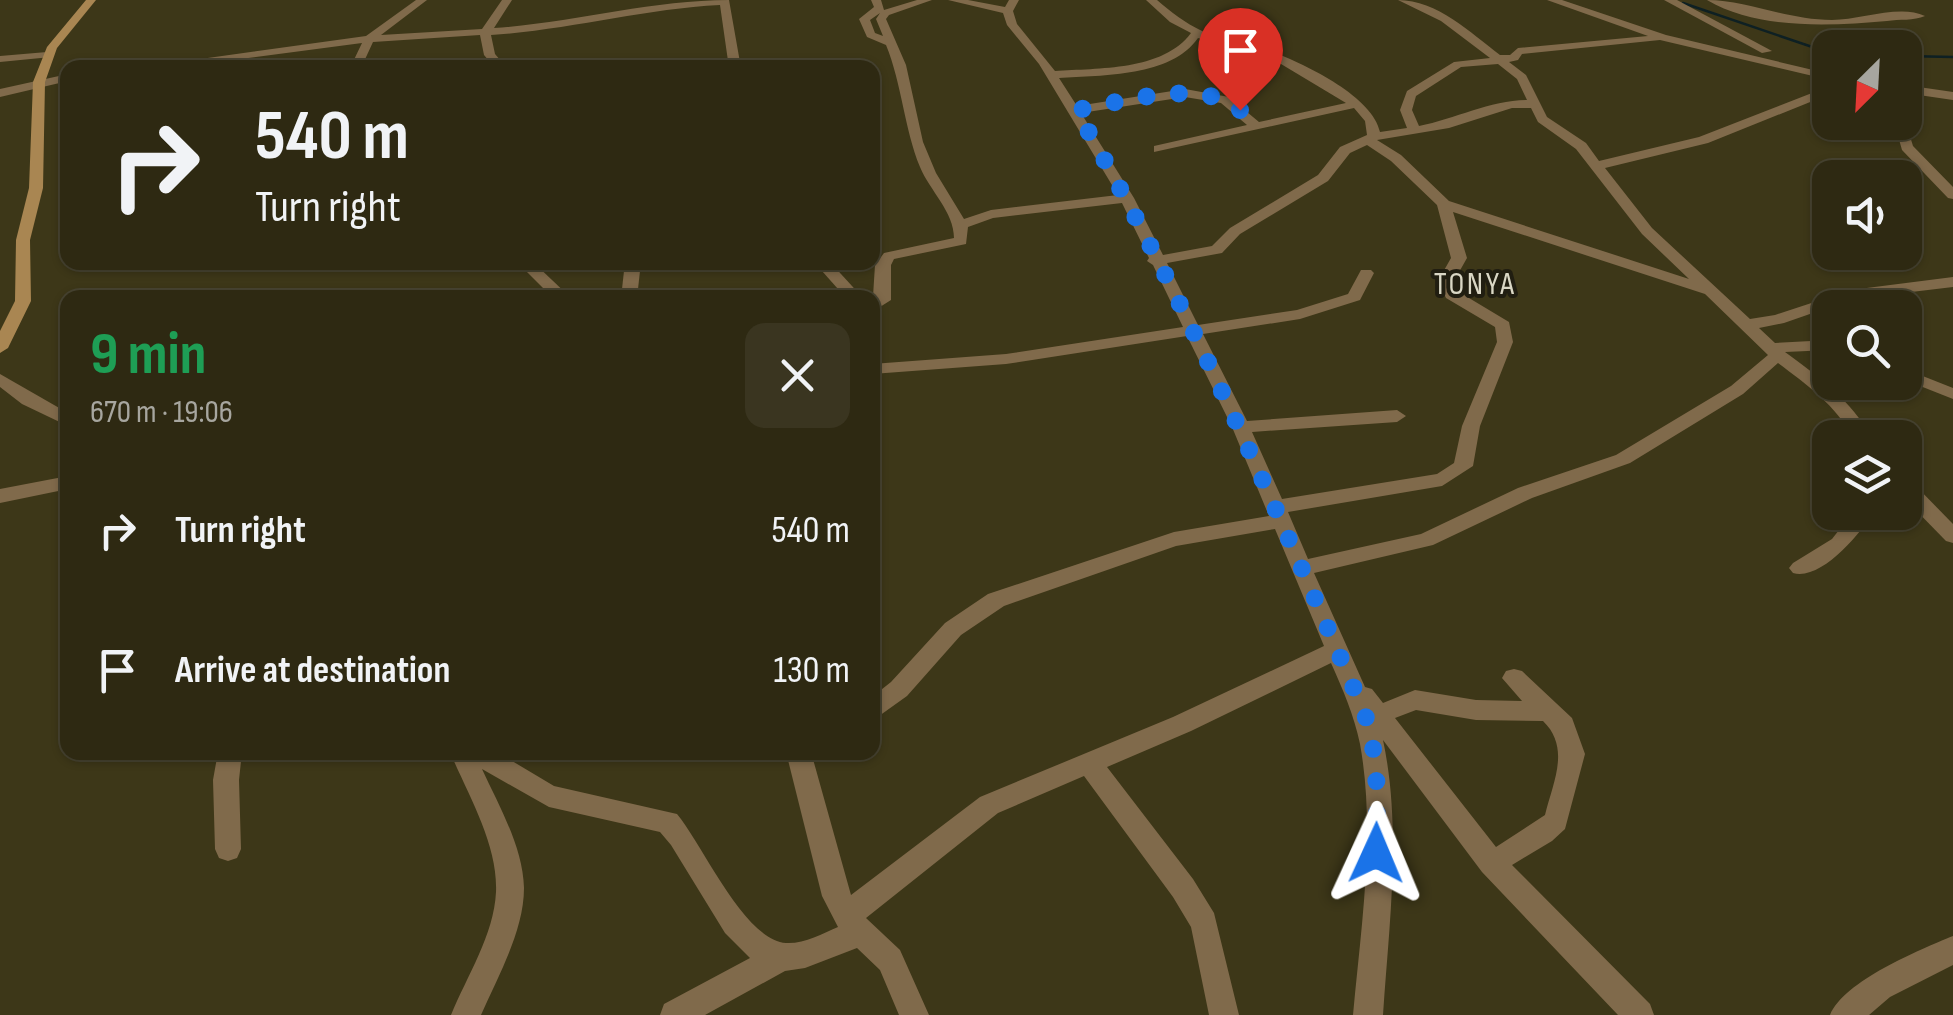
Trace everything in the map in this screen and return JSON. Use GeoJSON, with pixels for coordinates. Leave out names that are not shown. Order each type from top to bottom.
{"type":"FeatureCollection","features":[{"type":"Feature","properties":{"kind":"street"},"geometry":{"type":"LineString","coordinates":[[0,348],[23,301],[24,240],[36,188],[39,82],[47,55],[91,0]]}},
{"type":"Feature","properties":{"kind":"street"},"geometry":{"type":"LineString","coordinates":[[359,60],[369,39],[422,0]]}},
{"type":"Feature","properties":{"kind":"street"},"geometry":{"type":"LineString","coordinates":[[495,60],[485,33],[507,0]]}},
{"type":"Feature","properties":{"kind":"street"},"geometry":{"type":"LineString","coordinates":[[644,0],[654,10]]}},
{"type":"Feature","properties":{"kind":"street"},"geometry":{"type":"LineString","coordinates":[[876,0],[880,8],[864,19],[871,34],[889,42]]}},
{"type":"Feature","properties":{"kind":"street"},"geometry":{"type":"LineString","coordinates":[[880,302],[883,265],[890,256],[953,245],[961,240],[961,225],[930,173],[917,142],[900,65],[882,15],[927,0]]}},
{"type":"Feature","properties":{"kind":"street"},"geometry":{"type":"LineString","coordinates":[[953,0],[1011,6],[1012,25],[1076,110],[1127,198],[1155,261],[1241,427],[1305,568],[1370,729],[1378,787],[1368,1015]]}},
{"type":"Feature","properties":{"kind":"street"},"geometry":{"type":"LineString","coordinates":[[1151,0],[1197,34],[1283,58],[1356,104],[1372,121],[1372,139]]}},
{"type":"Feature","properties":{"kind":"street"},"geometry":{"type":"LineString","coordinates":[[1403,0],[1456,27],[1522,76],[1542,119],[1581,146],[1647,231],[1853,420]]}},
{"type":"Feature","properties":{"kind":"street"},"geometry":{"type":"LineString","coordinates":[[1552,0],[1663,37],[1809,69]]}},
{"type":"Feature","properties":{"kind":"street"},"geometry":{"type":"LineString","coordinates":[[1669,0],[1759,48],[1812,70]]}},
{"type":"Feature","properties":{"kind":"street"},"geometry":{"type":"LineString","coordinates":[[1712,0],[1755,13],[1826,22],[1928,15],[1905,1]]}},
{"type":"Feature","properties":{"kind":"street"},"geometry":{"type":"LineString","coordinates":[[204,60],[369,39],[548,28],[724,1],[734,60]]}},
{"type":"Feature","properties":{"kind":"street"},"geometry":{"type":"LineString","coordinates":[[1881,4],[1920,16]]}},
{"type":"Feature","properties":{"kind":"street"},"geometry":{"type":"LineString","coordinates":[[1447,6],[1459,18],[1456,27]]}},
{"type":"Feature","properties":{"kind":"street"},"geometry":{"type":"LineString","coordinates":[[1051,75],[1139,66],[1184,48],[1197,34]]}},
{"type":"Feature","properties":{"kind":"street"},"geometry":{"type":"LineString","coordinates":[[1415,132],[1406,110],[1411,94],[1458,64],[1514,58],[1518,51],[1585,42],[1663,37]]}},
{"type":"Feature","properties":{"kind":"street"},"geometry":{"type":"LineString","coordinates":[[1699,44],[1759,48]]}},
{"type":"Feature","properties":{"kind":"street"},"geometry":{"type":"LineString","coordinates":[[0,58],[47,55]]}},
{"type":"Feature","properties":{"kind":"street"},"geometry":{"type":"LineString","coordinates":[[0,92],[60,78]]}},
{"type":"Feature","properties":{"kind":"street"},"geometry":{"type":"LineString","coordinates":[[1922,91],[1953,96]]}},
{"type":"Feature","properties":{"kind":"street"},"geometry":{"type":"LineString","coordinates":[[1076,110],[1185,93],[1225,100],[1257,126]]}},
{"type":"Feature","properties":{"kind":"street"},"geometry":{"type":"LineString","coordinates":[[1596,166],[1703,140],[1812,97]]}},
{"type":"Feature","properties":{"kind":"street"},"geometry":{"type":"LineString","coordinates":[[1159,149],[1356,104]]}},
{"type":"Feature","properties":{"kind":"street"},"geometry":{"type":"LineString","coordinates":[[1155,261],[1217,250],[1235,231],[1323,178],[1345,150],[1372,139],[1415,132],[1511,104],[1533,104]]}},
{"type":"Feature","properties":{"kind":"street"},"geometry":{"type":"LineString","coordinates":[[1372,139],[1444,204],[1717,294]]}},
{"type":"Feature","properties":{"kind":"street"},"geometry":{"type":"LineString","coordinates":[[1905,140],[1907,147],[1953,196]]}},
{"type":"Feature","properties":{"kind":"street"},"geometry":{"type":"LineString","coordinates":[[961,225],[991,214],[1127,198]]}},
{"type":"Feature","properties":{"kind":"street"},"geometry":{"type":"LineString","coordinates":[[880,704],[952,630],[996,600],[1174,540],[1281,514],[1299,501],[1442,480],[1463,466],[1470,426],[1494,375],[1506,328],[1452,295],[1446,280],[1459,258],[1444,204]]}},
{"type":"Feature","properties":{"kind":"street"},"geometry":{"type":"LineString","coordinates":[[533,270],[554,290]]}},
{"type":"Feature","properties":{"kind":"street"},"geometry":{"type":"LineString","coordinates":[[829,270],[848,290]]}},
{"type":"Feature","properties":{"kind":"street"},"geometry":{"type":"LineString","coordinates":[[880,368],[1006,360],[1286,317],[1354,297],[1366,273]]}},
{"type":"Feature","properties":{"kind":"street"},"geometry":{"type":"LineString","coordinates":[[1750,324],[1778,320],[1851,295],[1953,282]]}},
{"type":"Feature","properties":{"kind":"street"},"geometry":{"type":"LineString","coordinates":[[1305,568],[1426,540],[1526,493],[1623,459],[1737,390],[1776,351],[1812,347]]}},
{"type":"Feature","properties":{"kind":"street"},"geometry":{"type":"LineString","coordinates":[[0,379],[28,400],[60,416]]}},
{"type":"Feature","properties":{"kind":"street"},"geometry":{"type":"LineString","coordinates":[[1922,381],[1953,394]]}},
{"type":"Feature","properties":{"kind":"street"},"geometry":{"type":"LineString","coordinates":[[1241,427],[1396,416]]}},
{"type":"Feature","properties":{"kind":"street"},"geometry":{"type":"LineString","coordinates":[[0,496],[60,484]]}},
{"type":"Feature","properties":{"kind":"street"},"geometry":{"type":"LineString","coordinates":[[1922,508],[1953,536]]}},
{"type":"Feature","properties":{"kind":"street"},"geometry":{"type":"LineString","coordinates":[[1800,568],[1839,544],[1850,530]]}},
{"type":"Feature","properties":{"kind":"street"},"geometry":{"type":"LineString","coordinates":[[488,760],[549,796],[668,822],[749,939],[765,952],[781,957],[799,955],[853,924],[981,810],[1336,651]]}},
{"type":"Feature","properties":{"kind":"street"},"geometry":{"type":"LineString","coordinates":[[1492,863],[1543,834],[1556,820],[1573,754],[1570,737],[1514,678]]}},
{"type":"Feature","properties":{"kind":"street"},"geometry":{"type":"LineString","coordinates":[[1352,683],[1380,714],[1492,863],[1640,1015]]}},
{"type":"Feature","properties":{"kind":"street"},"geometry":{"type":"LineString","coordinates":[[1380,714],[1414,700],[1476,710],[1548,711]]}},
{"type":"Feature","properties":{"kind":"street"},"geometry":{"type":"LineString","coordinates":[[228,849],[229,760]]}},
{"type":"Feature","properties":{"kind":"street"},"geometry":{"type":"LineString","coordinates":[[465,760],[488,813],[510,890],[493,950],[466,1015]]}},
{"type":"Feature","properties":{"kind":"street"},"geometry":{"type":"LineString","coordinates":[[808,760],[830,880],[853,924],[890,960],[914,1015]]}},
{"type":"Feature","properties":{"kind":"street"},"geometry":{"type":"LineString","coordinates":[[1089,763],[1183,888],[1204,923],[1224,1015]]}},
{"type":"Feature","properties":{"kind":"street"},"geometry":{"type":"LineString","coordinates":[[1845,1015],[1880,987],[1953,950]]}},
{"type":"Feature","properties":{"kind":"street"},"geometry":{"type":"LineString","coordinates":[[696,1011],[781,957]]}},
{"type":"Feature","properties":{"kind":"waterway"},"geometry":{"type":"LineString","coordinates":[[1683,3],[1812,47]]}},
{"type":"Feature","properties":{"kind":"waterway"},"geometry":{"type":"LineString","coordinates":[[1922,56],[1953,57]]}},
{"type":"Feature","properties":{"kind":"district","name":"TONYA"},"geometry":{"type":"Point","coordinates":[1475,284]}},
{"type":"Feature","properties":{"kind":"route"},"geometry":{"type":"LineString","coordinates":[[1240,110],[1225,100],[1185,93],[1076,110],[1127,198],[1155,261],[1241,427],[1364,712],[1373,742],[1378,787],[1376,853]]}}]}
